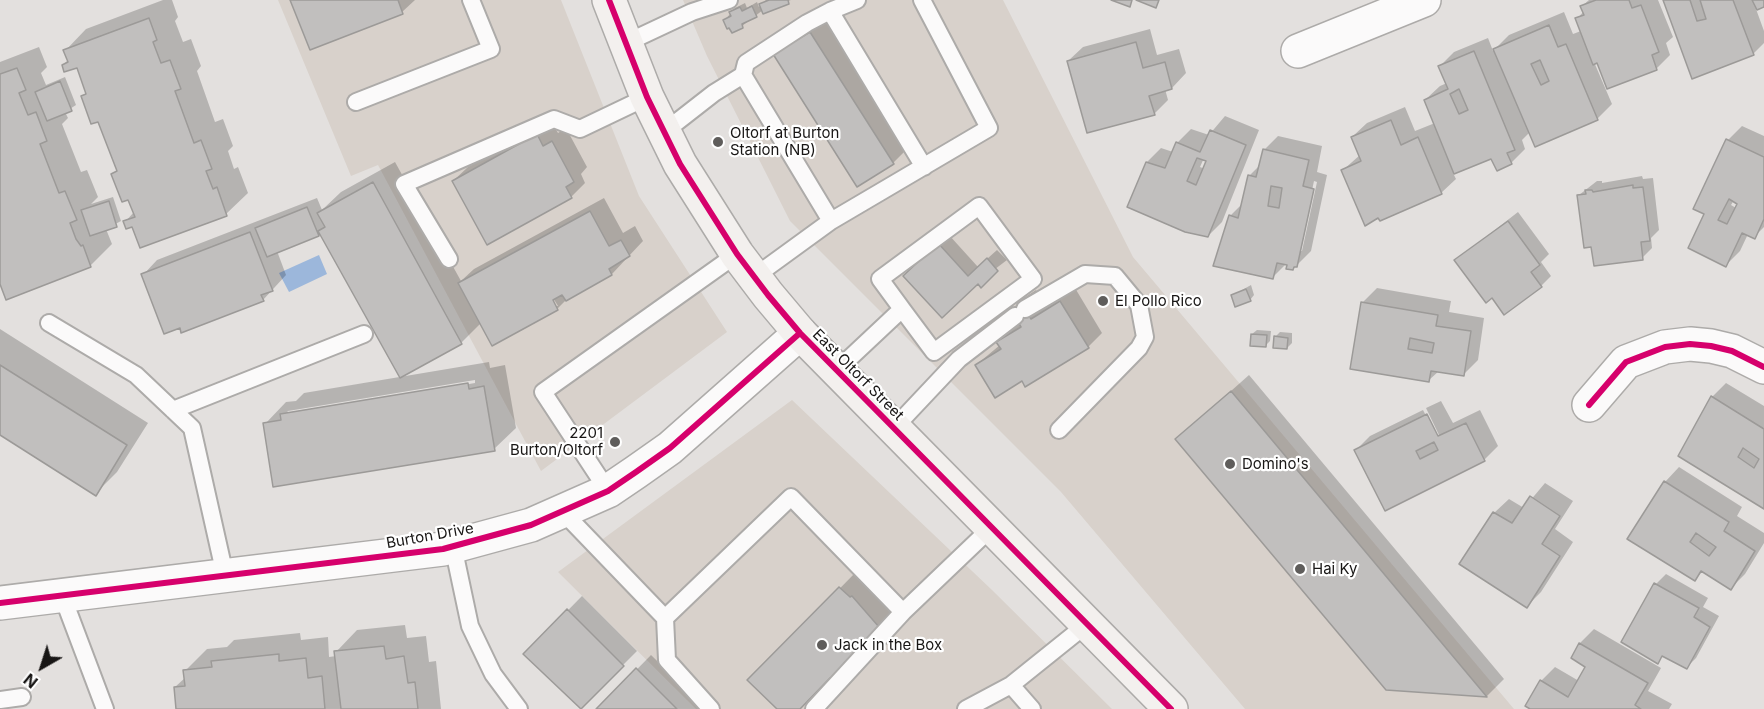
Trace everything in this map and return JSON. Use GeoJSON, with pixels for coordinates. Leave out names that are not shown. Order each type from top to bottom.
{"type":"FeatureCollection","features":[{"type":"Feature","properties":{"kind":"main road","name":"East Oltorf Street"},"geometry":{"type":"LineString","coordinates":[[609,0],[647,97],[664,132],[703,202],[745,266],[800,333],[1171,709]]}},
{"type":"Feature","properties":{"kind":"street"},"geometry":{"type":"LineString","coordinates":[[1298,51],[1424,0]]}},
{"type":"Feature","properties":{"kind":"street","name":"Burton Drive"},"geometry":{"type":"LineString","coordinates":[[0,603],[453,546],[531,525],[608,491],[670,448],[800,333]]}},
{"type":"Feature","properties":{"kind":"street"},"geometry":{"type":"LineString","coordinates":[[1589,405],[1626,362],[1665,347],[1690,344],[1711,346],[1732,351],[1764,367]]}},
{"type":"Feature","properties":{"kind":"lane"},"geometry":{"type":"LineString","coordinates":[[356,102],[491,49],[471,0]]}},
{"type":"Feature","properties":{"kind":"lane"},"geometry":{"type":"LineString","coordinates":[[664,132],[714,93],[743,75],[746,63],[807,22],[857,0]]}},
{"type":"Feature","properties":{"kind":"lane"},"geometry":{"type":"LineString","coordinates":[[608,491],[543,392],[745,266],[831,221],[989,128],[922,0]]}},
{"type":"Feature","properties":{"kind":"lane"},"geometry":{"type":"LineString","coordinates":[[626,43],[692,12],[724,1]]}},
{"type":"Feature","properties":{"kind":"lane"},"geometry":{"type":"LineString","coordinates":[[830,11],[924,166]]}},
{"type":"Feature","properties":{"kind":"lane"},"geometry":{"type":"LineString","coordinates":[[743,75],[831,221]]}},
{"type":"Feature","properties":{"kind":"lane"},"geometry":{"type":"LineString","coordinates":[[449,259],[404,184],[554,119],[580,129],[647,97]]}},
{"type":"Feature","properties":{"kind":"lane"},"geometry":{"type":"LineString","coordinates":[[979,206],[1033,279],[934,352],[902,309],[880,279],[979,206]]}},
{"type":"Feature","properties":{"kind":"lane"},"geometry":{"type":"LineString","coordinates":[[894,428],[938,384],[959,359],[1020,313],[1085,274],[1115,276],[1128,287],[1139,305],[1145,337],[1139,348],[1059,430]]}},
{"type":"Feature","properties":{"kind":"lane"},"geometry":{"type":"LineString","coordinates":[[837,370],[902,309]]}},
{"type":"Feature","properties":{"kind":"lane"},"geometry":{"type":"LineString","coordinates":[[49,323],[136,375],[192,428],[225,575]]}},
{"type":"Feature","properties":{"kind":"lane"},"geometry":{"type":"LineString","coordinates":[[173,410],[364,334]]}},
{"type":"Feature","properties":{"kind":"lane"},"geometry":{"type":"LineString","coordinates":[[665,618],[791,497],[903,612]]}},
{"type":"Feature","properties":{"kind":"lane"},"geometry":{"type":"LineString","coordinates":[[562,511],[665,618],[667,660],[711,709]]}},
{"type":"Feature","properties":{"kind":"lane"},"geometry":{"type":"LineString","coordinates":[[814,709],[903,612],[992,527]]}},
{"type":"Feature","properties":{"kind":"lane"},"geometry":{"type":"LineString","coordinates":[[453,546],[470,626],[493,674],[519,709]]}},
{"type":"Feature","properties":{"kind":"lane"},"geometry":{"type":"LineString","coordinates":[[62,595],[105,709]]}},
{"type":"Feature","properties":{"kind":"lane"},"geometry":{"type":"LineString","coordinates":[[966,709],[1011,686],[1088,624]]}},
{"type":"Feature","properties":{"kind":"lane"},"geometry":{"type":"LineString","coordinates":[[1011,686],[1032,709]]}},
{"type":"Feature","properties":{"kind":"lane"},"geometry":{"type":"LineString","coordinates":[[0,699],[22,696]]}},
{"type":"Feature","properties":{"kind":"shaded area"},"geometry":{"type":"Polygon","coordinates":[[[278,0],[561,0],[639,196],[727,332],[541,471],[378,165],[351,176],[278,0]]]}},
{"type":"Feature","properties":{"kind":"shaded area"},"geometry":{"type":"Polygon","coordinates":[[[683,0],[1003,0],[1133,257],[1514,709],[1245,709],[1061,492],[790,221],[707,56],[683,0]]]}},
{"type":"Feature","properties":{"kind":"shaded area"},"geometry":{"type":"Polygon","coordinates":[[[792,400],[992,590],[1112,709],[696,709],[558,572],[792,400]]]}},
{"type":"Feature","properties":{"kind":"water"},"geometry":{"type":"Polygon","coordinates":[[[319,255],[327,274],[289,292],[279,273],[319,255]]]}},
{"type":"Feature","properties":{"kind":"building"},"geometry":{"type":"Polygon","coordinates":[[[290,0],[398,0],[403,14],[310,50],[290,0]]]}},
{"type":"Feature","properties":{"kind":"building"},"geometry":{"type":"Polygon","coordinates":[[[769,0],[788,0],[789,4],[763,14],[759,4],[769,0]]]}},
{"type":"Feature","properties":{"kind":"building"},"geometry":{"type":"Polygon","coordinates":[[[1111,0],[1132,0],[1130,7],[1111,0]]]}},
{"type":"Feature","properties":{"kind":"building"},"geometry":{"type":"Polygon","coordinates":[[[1136,0],[1159,0],[1156,8],[1136,0]]]}},
{"type":"Feature","properties":{"kind":"building"},"geometry":{"type":"Polygon","coordinates":[[[1596,0],[1629,0],[1632,8],[1641,5],[1659,52],[1652,55],[1657,70],[1607,89],[1597,63],[1593,65],[1575,18],[1584,15],[1580,6],[1596,0]]]}},
{"type":"Feature","properties":{"kind":"building"},"geometry":{"type":"Polygon","coordinates":[[[1663,0],[1690,0],[1697,21],[1706,19],[1700,0],[1733,0],[1754,55],[1692,79],[1663,0]]]}},
{"type":"Feature","properties":{"kind":"building"},"geometry":{"type":"Polygon","coordinates":[[[1752,0],[1764,0],[1764,7],[1757,10],[1752,0]]]}},
{"type":"Feature","properties":{"kind":"building"},"geometry":{"type":"Polygon","coordinates":[[[752,6],[757,17],[742,24],[743,28],[732,33],[729,28],[727,29],[723,20],[731,16],[729,12],[740,7],[742,11],[752,6]]]}},
{"type":"Feature","properties":{"kind":"building"},"geometry":{"type":"Polygon","coordinates":[[[149,18],[157,40],[153,42],[161,63],[170,60],[181,89],[175,91],[194,143],[201,140],[212,169],[206,171],[213,189],[217,187],[227,216],[140,248],[132,227],[126,229],[123,221],[135,217],[128,200],[122,202],[111,174],[117,171],[98,122],[91,124],[81,96],[86,94],[77,68],[64,72],[62,65],[68,62],[63,50],[149,18]]]}},
{"type":"Feature","properties":{"kind":"building"},"geometry":{"type":"Polygon","coordinates":[[[1549,25],[1558,47],[1566,44],[1598,120],[1535,147],[1493,49],[1549,25]],[[1540,60],[1531,64],[1541,85],[1549,81],[1540,60]]]}},
{"type":"Feature","properties":{"kind":"building"},"geometry":{"type":"Polygon","coordinates":[[[810,32],[894,164],[857,187],[773,54],[810,32]]]}},
{"type":"Feature","properties":{"kind":"building"},"geometry":{"type":"Polygon","coordinates":[[[1136,42],[1143,68],[1165,62],[1172,89],[1149,96],[1155,115],[1087,133],[1067,61],[1136,42]]]}},
{"type":"Feature","properties":{"kind":"building"},"geometry":{"type":"Polygon","coordinates":[[[1474,51],[1515,150],[1507,153],[1512,164],[1497,171],[1491,159],[1454,174],[1424,100],[1448,89],[1438,66],[1474,51]],[[1459,89],[1450,94],[1459,114],[1468,110],[1459,89]]]}},
{"type":"Feature","properties":{"kind":"building"},"geometry":{"type":"Polygon","coordinates":[[[17,68],[26,90],[19,93],[28,115],[36,112],[47,141],[40,144],[59,193],[65,191],[77,220],[70,223],[76,239],[81,246],[83,245],[91,267],[6,300],[0,284],[0,74],[17,68]]]}},
{"type":"Feature","properties":{"kind":"building"},"geometry":{"type":"Polygon","coordinates":[[[60,81],[72,111],[47,121],[35,92],[60,81]]]}},
{"type":"Feature","properties":{"kind":"building"},"geometry":{"type":"Polygon","coordinates":[[[1391,120],[1401,145],[1418,137],[1442,194],[1380,221],[1378,218],[1365,226],[1341,170],[1361,161],[1351,137],[1391,120]]]}},
{"type":"Feature","properties":{"kind":"building"},"geometry":{"type":"Polygon","coordinates":[[[1210,130],[1246,145],[1208,237],[1185,232],[1127,207],[1146,162],[1165,168],[1176,142],[1200,152],[1210,130]],[[1197,158],[1187,181],[1196,185],[1206,161],[1197,158]]]}},
{"type":"Feature","properties":{"kind":"building"},"geometry":{"type":"Polygon","coordinates":[[[537,134],[543,146],[552,141],[574,182],[566,187],[572,198],[487,245],[452,181],[537,134]]]}},
{"type":"Feature","properties":{"kind":"building"},"geometry":{"type":"Polygon","coordinates":[[[1726,139],[1764,157],[1764,219],[1755,239],[1742,233],[1726,267],[1688,248],[1704,214],[1693,209],[1726,139]],[[1729,199],[1718,220],[1727,224],[1737,204],[1729,199]]]}},
{"type":"Feature","properties":{"kind":"building"},"geometry":{"type":"Polygon","coordinates":[[[1263,149],[1309,160],[1303,186],[1314,189],[1297,267],[1293,270],[1286,269],[1287,265],[1277,263],[1273,279],[1213,266],[1229,215],[1238,218],[1248,175],[1256,177],[1263,149]],[[1271,186],[1268,206],[1279,208],[1282,188],[1271,186]]]}},
{"type":"Feature","properties":{"kind":"building"},"geometry":{"type":"Polygon","coordinates":[[[373,182],[462,344],[400,378],[318,231],[325,227],[317,213],[373,182]]]}},
{"type":"Feature","properties":{"kind":"building"},"geometry":{"type":"Polygon","coordinates":[[[1633,185],[1633,188],[1643,187],[1650,241],[1641,242],[1643,260],[1594,266],[1591,247],[1584,248],[1577,195],[1586,194],[1585,190],[1593,192],[1633,185]]]}},
{"type":"Feature","properties":{"kind":"building"},"geometry":{"type":"Polygon","coordinates":[[[109,201],[117,227],[90,236],[81,210],[109,201]]]}},
{"type":"Feature","properties":{"kind":"building"},"geometry":{"type":"Polygon","coordinates":[[[307,207],[319,236],[267,257],[255,228],[307,207]]]}},
{"type":"Feature","properties":{"kind":"building"},"geometry":{"type":"Polygon","coordinates":[[[590,211],[609,246],[621,240],[630,256],[609,269],[612,275],[566,301],[562,295],[553,300],[558,310],[492,346],[458,283],[590,211]]]}},
{"type":"Feature","properties":{"kind":"building"},"geometry":{"type":"Polygon","coordinates":[[[1508,221],[1540,265],[1531,272],[1542,287],[1504,315],[1492,298],[1486,303],[1454,260],[1508,221]]]}},
{"type":"Feature","properties":{"kind":"building"},"geometry":{"type":"Polygon","coordinates":[[[250,232],[273,291],[261,295],[264,301],[181,333],[180,328],[164,334],[141,274],[250,232]]]}},
{"type":"Feature","properties":{"kind":"building"},"geometry":{"type":"Polygon","coordinates":[[[938,243],[968,276],[987,258],[998,271],[981,288],[978,284],[942,318],[903,276],[938,243]]]}},
{"type":"Feature","properties":{"kind":"building"},"geometry":{"type":"Polygon","coordinates":[[[1246,289],[1251,301],[1235,307],[1231,295],[1246,289]]]}},
{"type":"Feature","properties":{"kind":"building"},"geometry":{"type":"Polygon","coordinates":[[[1060,301],[1089,348],[1025,387],[1022,381],[995,398],[975,365],[1001,349],[996,342],[1021,327],[1011,310],[1021,303],[1031,319],[1060,301]]]}},
{"type":"Feature","properties":{"kind":"building"},"geometry":{"type":"Polygon","coordinates":[[[1361,302],[1438,315],[1436,326],[1471,331],[1464,376],[1431,371],[1429,382],[1350,369],[1361,302]],[[1410,338],[1408,349],[1432,353],[1434,343],[1410,338]]]}},
{"type":"Feature","properties":{"kind":"building"},"geometry":{"type":"Polygon","coordinates":[[[1251,334],[1267,335],[1266,347],[1250,346],[1251,334]]]}},
{"type":"Feature","properties":{"kind":"building"},"geometry":{"type":"Polygon","coordinates":[[[1274,336],[1288,338],[1287,349],[1273,348],[1274,336]]]}},
{"type":"Feature","properties":{"kind":"building"},"geometry":{"type":"Polygon","coordinates":[[[0,365],[127,445],[96,496],[0,435],[0,365]]]}},
{"type":"Feature","properties":{"kind":"building"},"geometry":{"type":"Polygon","coordinates":[[[468,383],[469,389],[484,386],[495,451],[273,487],[263,423],[281,420],[280,414],[468,383]]]}},
{"type":"Feature","properties":{"kind":"building"},"geometry":{"type":"Polygon","coordinates":[[[1231,391],[1487,697],[1386,690],[1175,439],[1231,391]]]}},
{"type":"Feature","properties":{"kind":"building"},"geometry":{"type":"Polygon","coordinates":[[[1711,396],[1764,429],[1764,509],[1678,456],[1711,396]],[[1743,448],[1738,457],[1754,468],[1759,459],[1743,448]]]}},
{"type":"Feature","properties":{"kind":"building"},"geometry":{"type":"Polygon","coordinates":[[[1427,414],[1438,436],[1466,423],[1485,461],[1385,511],[1354,450],[1427,414]],[[1434,442],[1416,451],[1420,459],[1438,450],[1434,442]]]}},
{"type":"Feature","properties":{"kind":"building"},"geometry":{"type":"Polygon","coordinates":[[[1664,481],[1729,522],[1724,531],[1755,551],[1731,590],[1701,571],[1695,581],[1627,539],[1664,481]],[[1696,533],[1690,542],[1709,556],[1716,547],[1696,533]]]}},
{"type":"Feature","properties":{"kind":"building"},"geometry":{"type":"Polygon","coordinates":[[[1530,496],[1560,516],[1542,544],[1560,556],[1527,608],[1459,564],[1493,512],[1512,523],[1530,496]]]}},
{"type":"Feature","properties":{"kind":"building"},"geometry":{"type":"Polygon","coordinates":[[[1654,583],[1699,608],[1694,617],[1710,627],[1687,669],[1662,656],[1658,664],[1621,642],[1654,583]]]}},
{"type":"Feature","properties":{"kind":"building","name":"Jack in the Box"},"geometry":{"type":"Polygon","coordinates":[[[839,587],[850,597],[852,596],[879,627],[844,663],[850,670],[836,684],[830,678],[800,709],[777,709],[747,680],[839,587]]]}},
{"type":"Feature","properties":{"kind":"building"},"geometry":{"type":"Polygon","coordinates":[[[567,609],[624,666],[581,709],[523,654],[567,609]]]}},
{"type":"Feature","properties":{"kind":"building"},"geometry":{"type":"Polygon","coordinates":[[[1579,643],[1648,683],[1635,705],[1641,709],[1530,709],[1525,706],[1540,680],[1568,697],[1585,667],[1571,658],[1579,643]]]}},
{"type":"Feature","properties":{"kind":"building"},"geometry":{"type":"Polygon","coordinates":[[[384,646],[386,659],[404,656],[408,683],[415,682],[418,709],[341,709],[334,651],[384,646]]]}},
{"type":"Feature","properties":{"kind":"building"},"geometry":{"type":"Polygon","coordinates":[[[279,654],[279,661],[306,658],[308,678],[322,676],[325,709],[176,709],[174,687],[185,686],[183,670],[212,667],[211,661],[279,654]]]}},
{"type":"Feature","properties":{"kind":"building"},"geometry":{"type":"Polygon","coordinates":[[[636,668],[677,709],[596,709],[636,668]]]}},
{"type":"Feature","properties":{"kind":"cycle path"},"geometry":{"type":"LineString","coordinates":[[609,0],[647,97],[680,164],[737,254],[768,295],[800,333],[1171,709]]}},
{"type":"Feature","properties":{"kind":"cycle path"},"geometry":{"type":"LineString","coordinates":[[0,603],[443,549],[531,525],[608,491],[670,448],[800,333]]}},
{"type":"Feature","properties":{"kind":"cycle path"},"geometry":{"type":"LineString","coordinates":[[1589,405],[1626,362],[1665,347],[1690,344],[1711,346],[1732,351],[1764,367]]}},
{"type":"Feature","properties":{"kind":"place","name":"Oltorf at Burton Station (NB)"},"geometry":{"type":"Point","coordinates":[718,142]}},
{"type":"Feature","properties":{"kind":"place","name":"El Pollo Rico"},"geometry":{"type":"Point","coordinates":[1103,301]}},
{"type":"Feature","properties":{"kind":"place","name":"2201 Burton/Oltorf"},"geometry":{"type":"Point","coordinates":[615,442]}},
{"type":"Feature","properties":{"kind":"place","name":"Domino's"},"geometry":{"type":"Point","coordinates":[1230,464]}},
{"type":"Feature","properties":{"kind":"place","name":"Hai Ky"},"geometry":{"type":"Point","coordinates":[1300,569]}},
{"type":"Feature","properties":{"kind":"place","name":"Jack in the Box"},"geometry":{"type":"Point","coordinates":[822,645]}}]}
